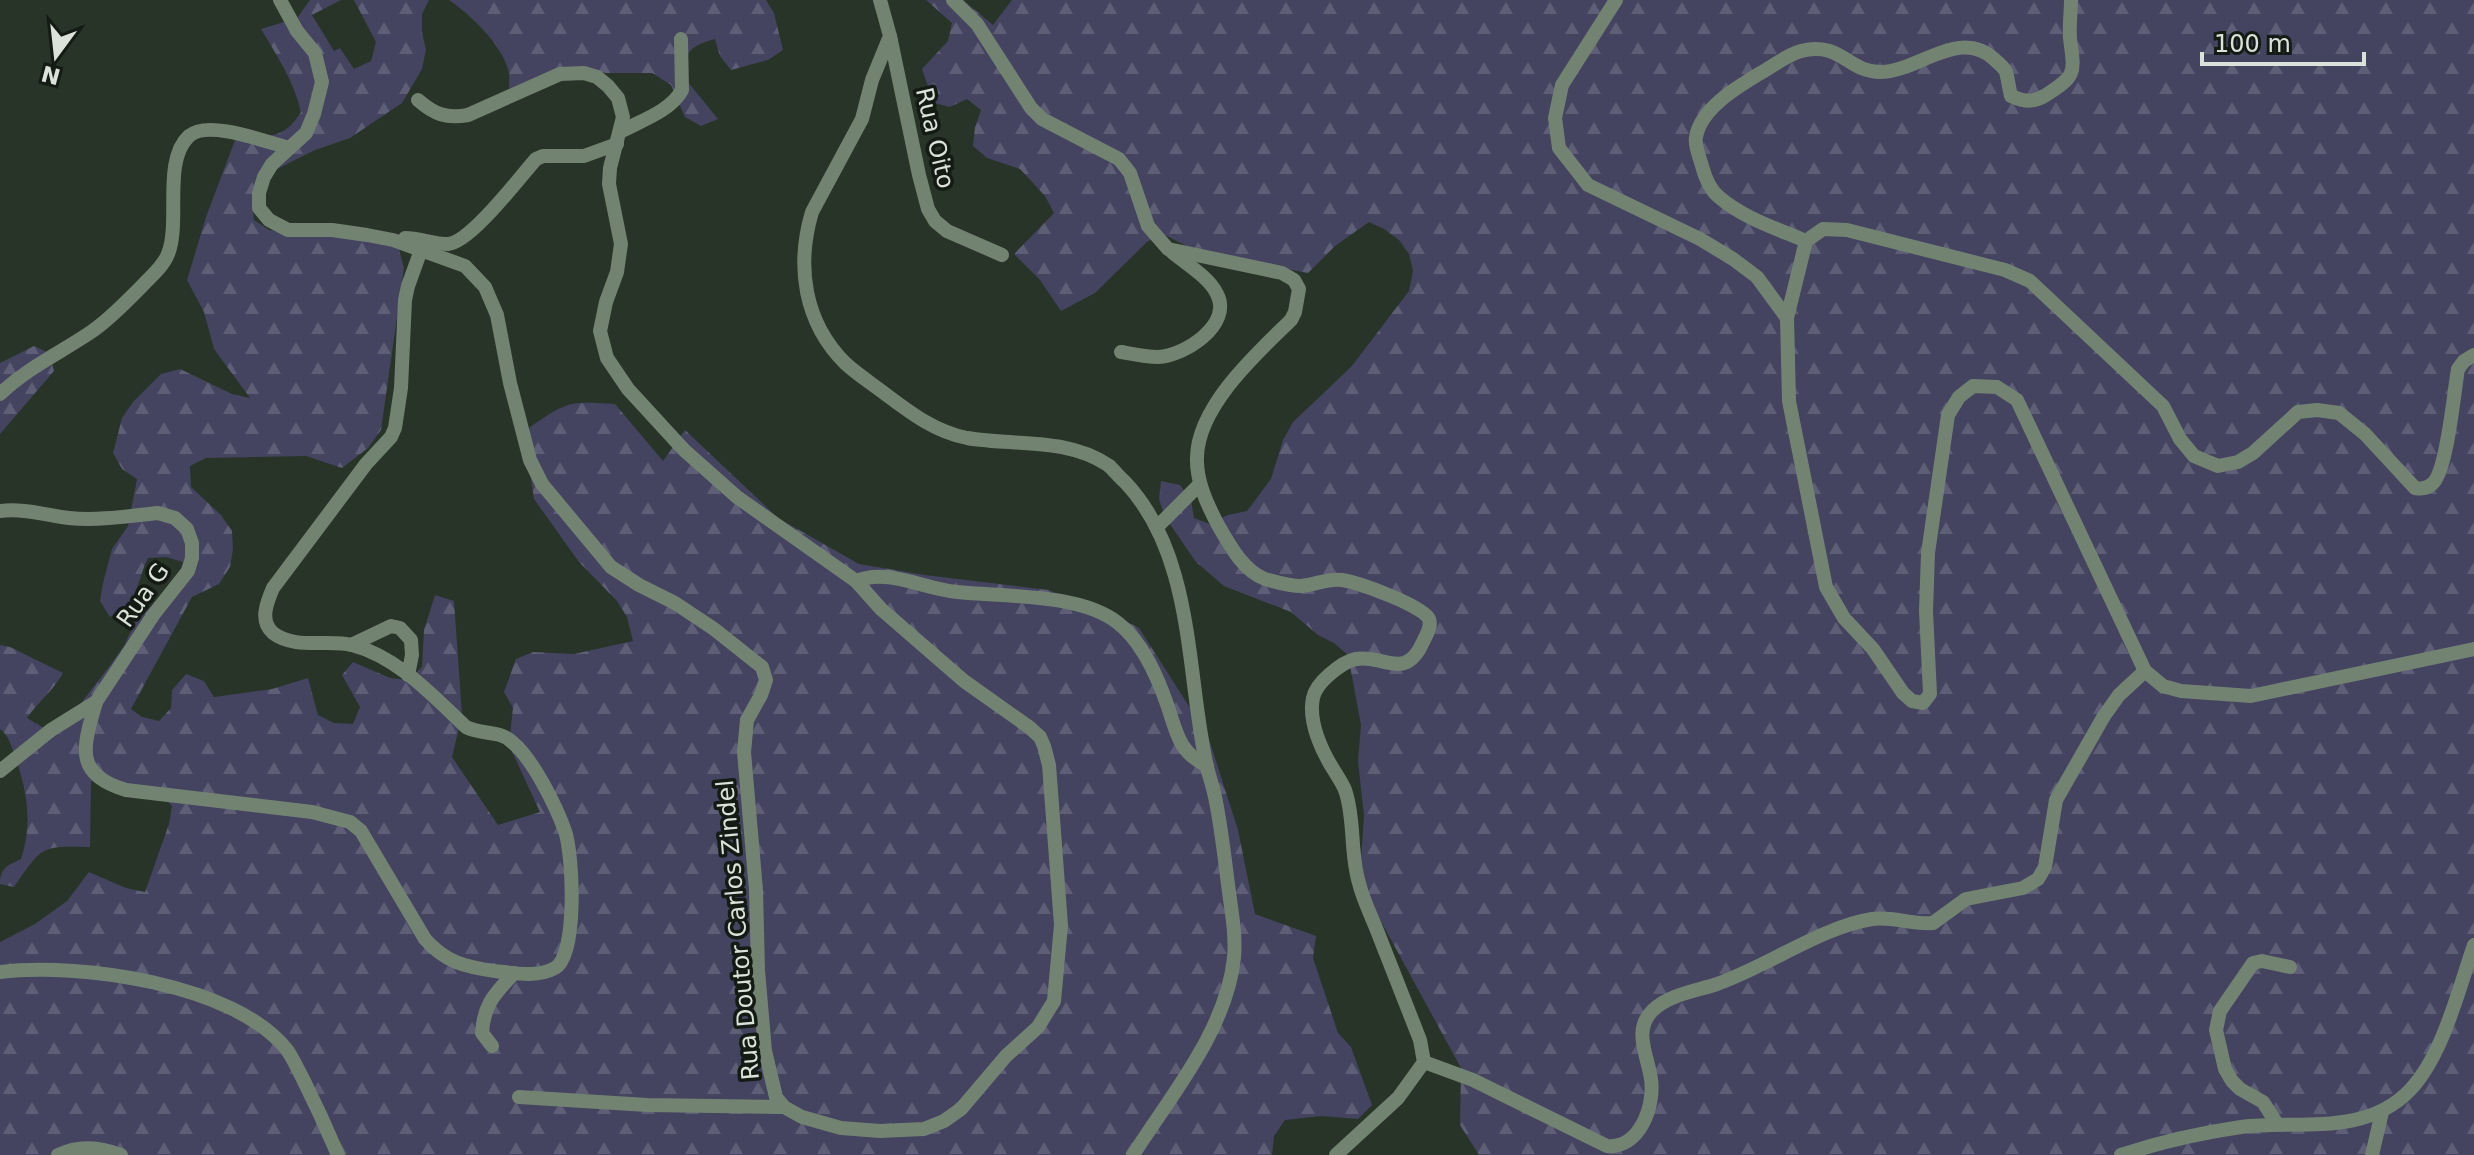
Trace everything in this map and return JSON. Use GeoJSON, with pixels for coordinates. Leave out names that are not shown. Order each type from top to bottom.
{"type":"FeatureCollection","features":[{"type":"Feature","properties":{"kind":"street"},"geometry":{"type":"LineString","coordinates":[[96,702],[85,756],[103,782],[126,790],[338,817],[361,831],[425,939],[437,953],[456,963],[514,973],[555,968],[566,956],[571,913],[571,868],[566,835],[553,803],[516,746],[501,735],[466,727],[408,675],[385,659],[351,645],[304,643],[274,633],[265,618],[273,588],[395,428],[401,388],[405,300],[421,250],[393,240],[332,230],[288,230],[269,220],[259,208],[264,177],[272,164],[306,133],[322,82],[315,53],[297,31],[280,0]]}},
{"type":"Feature","properties":{"kind":"street","name":"Rua Oito"},"geometry":{"type":"LineString","coordinates":[[880,0],[928,209],[935,221],[947,231],[1002,255]]}},
{"type":"Feature","properties":{"kind":"street"},"geometry":{"type":"LineString","coordinates":[[953,0],[977,24],[1031,108],[1042,119],[1119,159],[1126,166],[1148,226],[1168,249],[1217,292],[1221,306],[1216,323],[1193,346],[1156,357],[1121,352]]}},
{"type":"Feature","properties":{"kind":"street"},"geometry":{"type":"LineString","coordinates":[[1616,0],[1562,85],[1555,118],[1559,148],[1588,185],[1700,239],[1733,259],[1757,277],[1787,318]]}},
{"type":"Feature","properties":{"kind":"street"},"geometry":{"type":"LineString","coordinates":[[1806,241],[1737,209],[1718,196],[1705,178],[1695,138],[1707,114],[1736,87],[1802,51],[1835,51],[1859,67],[1882,72],[1966,46],[1989,54],[2005,70],[2011,96],[2035,102],[2068,79],[2073,68],[2071,0]]}},
{"type":"Feature","properties":{"kind":"street"},"geometry":{"type":"LineString","coordinates":[[890,36],[872,80],[862,119],[812,212],[808,226],[805,284],[817,326],[845,363],[931,426],[967,438],[1075,450],[1109,466],[1141,499],[1157,527],[1174,575],[1189,639],[1207,766],[1218,814],[1234,930],[1234,958],[1220,1010],[1202,1048],[1133,1155]]}},
{"type":"Feature","properties":{"kind":"street"},"geometry":{"type":"LineString","coordinates":[[393,240],[408,238],[448,244],[458,242],[472,232],[536,159],[543,156],[584,156],[662,109],[682,90],[681,39]]}},
{"type":"Feature","properties":{"kind":"street","name":"Rua Doutor Carlos Zindel"},"geometry":{"type":"LineString","coordinates":[[418,100],[431,111],[454,118],[468,115],[560,74],[584,73],[597,77],[608,86],[618,98],[623,117],[610,168],[609,184],[621,244],[617,272],[600,331],[607,358],[628,389],[695,459],[737,497],[856,581],[881,609],[964,681],[1040,737],[1049,765],[1061,925],[1054,1001],[1038,1027],[1006,1056],[961,1109],[944,1121],[924,1129],[880,1131],[841,1128],[815,1122],[784,1107],[776,1097],[765,1051],[744,752],[747,720],[766,680],[762,667],[675,603],[611,567],[542,484],[530,460],[510,383],[497,315],[485,287],[465,266],[421,250]]}},
{"type":"Feature","properties":{"kind":"street"},"geometry":{"type":"LineString","coordinates":[[0,394],[38,364],[92,332],[162,266],[172,242],[175,169],[181,146],[191,134],[205,129],[228,131],[289,148]]}},
{"type":"Feature","properties":{"kind":"street"},"geometry":{"type":"LineString","coordinates":[[2474,355],[2458,369],[2443,468],[2434,484],[2424,489],[2415,488],[2365,434],[2339,413],[2317,410],[2298,412],[2253,453],[2238,462],[2218,466],[2194,456],[2180,439],[2163,406],[2030,281],[2005,270],[1847,230],[1823,229],[1806,241],[1787,318],[1789,401],[1826,587],[1844,618],[1873,649],[1903,693],[1912,701],[1923,703],[1930,694],[1926,611],[1928,553],[1948,415],[1959,397],[1973,386],[1997,387],[2017,400],[2145,671],[2163,686],[2181,691],[2251,696],[2474,649]]}},
{"type":"Feature","properties":{"kind":"street"},"geometry":{"type":"LineString","coordinates":[[1168,249],[1282,273],[1294,280],[1299,289],[1291,320],[1248,364],[1215,405],[1206,421],[1197,456],[1200,484],[1209,508],[1245,565],[1261,577],[1282,584],[1301,586],[1340,579],[1373,589],[1425,613],[1429,619],[1430,627],[1420,650],[1409,662],[1388,664],[1358,659],[1341,665],[1324,678],[1314,693],[1312,705],[1318,736],[1347,794],[1359,883],[1420,1040],[1424,1062],[1398,1098],[1336,1155]]}},
{"type":"Feature","properties":{"kind":"street"},"geometry":{"type":"LineString","coordinates":[[1157,527],[1200,484]]}},
{"type":"Feature","properties":{"kind":"street","name":"Rua G"},"geometry":{"type":"LineString","coordinates":[[0,511],[16,509],[93,519],[158,513],[175,518],[187,529],[192,543],[188,571],[154,614],[96,702],[51,730],[0,771]]}},
{"type":"Feature","properties":{"kind":"street"},"geometry":{"type":"LineString","coordinates":[[856,581],[887,576],[952,592],[1054,601],[1081,606],[1118,623],[1142,651],[1159,682],[1176,732],[1188,754],[1207,766]]}},
{"type":"Feature","properties":{"kind":"street"},"geometry":{"type":"LineString","coordinates":[[351,645],[391,626],[400,628],[411,640],[408,675]]}},
{"type":"Feature","properties":{"kind":"street"},"geometry":{"type":"LineString","coordinates":[[1424,1062],[1473,1080],[1607,1146],[1627,1144],[1646,1118],[1651,1096],[1652,1080],[1642,1046],[1643,1028],[1650,1012],[1666,1000],[1732,979],[1845,927],[1888,918],[1933,923],[1966,899],[2031,884],[2045,867],[2048,857],[2056,800],[2104,716],[2119,695],[2145,671]]}},
{"type":"Feature","properties":{"kind":"street"},"geometry":{"type":"LineString","coordinates":[[2121,1155],[2192,1135],[2277,1124],[2338,1124],[2382,1112],[2409,1091],[2429,1063],[2474,945]]}},
{"type":"Feature","properties":{"kind":"street"},"geometry":{"type":"LineString","coordinates":[[2277,1124],[2263,1102],[2232,1081],[2225,1069],[2216,1030],[2220,1011],[2253,963],[2262,961],[2290,967]]}},
{"type":"Feature","properties":{"kind":"street"},"geometry":{"type":"LineString","coordinates":[[0,972],[36,970],[133,978],[187,990],[250,1018],[288,1051],[315,1101],[338,1155]]}},
{"type":"Feature","properties":{"kind":"street"},"geometry":{"type":"LineString","coordinates":[[492,1046],[482,1033],[485,1009],[514,973]]}},
{"type":"Feature","properties":{"kind":"street"},"geometry":{"type":"LineString","coordinates":[[519,1097],[647,1105],[784,1107]]}},
{"type":"Feature","properties":{"kind":"street"},"geometry":{"type":"LineString","coordinates":[[2372,1155],[2382,1112]]}},
{"type":"Feature","properties":{"kind":"street"},"geometry":{"type":"LineString","coordinates":[[58,1155],[70,1149],[87,1147],[121,1155]]}},
{"type":"Feature","properties":{"kind":"green space"},"geometry":{"type":"Polygon","coordinates":[[[310,0],[341,0],[312,15],[334,51],[340,48],[354,69],[371,61],[376,42],[354,0],[429,0],[422,14],[426,50],[422,69],[402,103],[350,138],[315,150],[271,172],[258,184],[252,201],[254,220],[269,230],[346,231],[399,249],[404,268],[381,430],[368,448],[342,468],[306,456],[206,458],[190,466],[191,487],[221,515],[232,531],[230,567],[219,584],[192,597],[131,709],[142,717],[159,721],[171,708],[172,690],[186,674],[204,681],[214,697],[272,689],[308,678],[318,715],[334,723],[353,724],[360,707],[342,675],[353,662],[390,678],[408,680],[422,667],[424,630],[435,595],[454,601],[462,715],[452,757],[498,825],[540,812],[509,745],[513,708],[504,692],[516,659],[533,652],[574,654],[633,641],[627,617],[617,601],[579,562],[534,499],[526,445],[530,427],[561,408],[578,403],[615,404],[663,461],[685,430],[778,518],[859,564],[1048,590],[1105,610],[1139,628],[1208,736],[1238,830],[1255,914],[1316,936],[1313,958],[1338,1033],[1351,1047],[1372,1105],[1358,1119],[1321,1116],[1285,1120],[1274,1136],[1272,1155],[0,1155],[0,942],[35,924],[67,901],[89,872],[126,888],[145,892],[169,824],[172,806],[157,791],[91,781],[90,847],[51,848],[37,856],[14,887],[0,884],[1,874],[6,868],[21,859],[28,820],[19,769],[9,741],[0,729],[0,645],[63,673],[27,718],[44,728],[75,711],[124,646],[134,624],[177,580],[183,562],[166,557],[148,558],[127,607],[110,617],[100,601],[112,549],[128,526],[137,479],[122,469],[113,453],[122,418],[161,374],[180,369],[232,394],[250,398],[214,349],[204,312],[187,280],[206,217],[237,135],[274,135],[288,128],[301,112],[289,79],[261,29],[297,18],[310,0]]]}},
{"type":"Feature","properties":{"kind":"green space"},"geometry":{"type":"Polygon","coordinates":[[[449,0],[766,0],[774,13],[783,50],[768,60],[731,70],[720,56],[715,39],[691,50],[685,60],[683,76],[718,119],[701,126],[685,117],[671,85],[652,73],[588,70],[509,89],[509,71],[499,50],[475,21],[449,0]]]}},
{"type":"Feature","properties":{"kind":"green space"},"geometry":{"type":"Polygon","coordinates":[[[926,0],[963,0],[993,25],[1012,0],[2474,0],[2474,1155],[1479,1155],[1460,1125],[1461,1068],[1365,892],[1360,874],[1364,816],[1358,761],[1361,725],[1348,655],[1291,612],[1224,586],[1196,562],[1165,517],[1159,499],[1161,481],[1180,485],[1191,500],[1194,518],[1210,524],[1228,515],[1247,511],[1271,479],[1283,440],[1293,422],[1351,367],[1409,291],[1413,271],[1409,254],[1399,240],[1369,222],[1335,246],[1308,273],[1198,252],[1165,235],[1148,241],[1095,293],[1061,311],[1040,280],[1014,254],[1054,213],[1045,196],[1020,169],[987,158],[973,146],[981,110],[967,99],[950,107],[934,103],[922,69],[948,41],[952,23],[926,0]]]}},
{"type":"Feature","properties":{"kind":"green space"},"geometry":{"type":"Polygon","coordinates":[[[34,346],[49,353],[54,371],[0,434],[0,363],[34,346]]]}}]}
